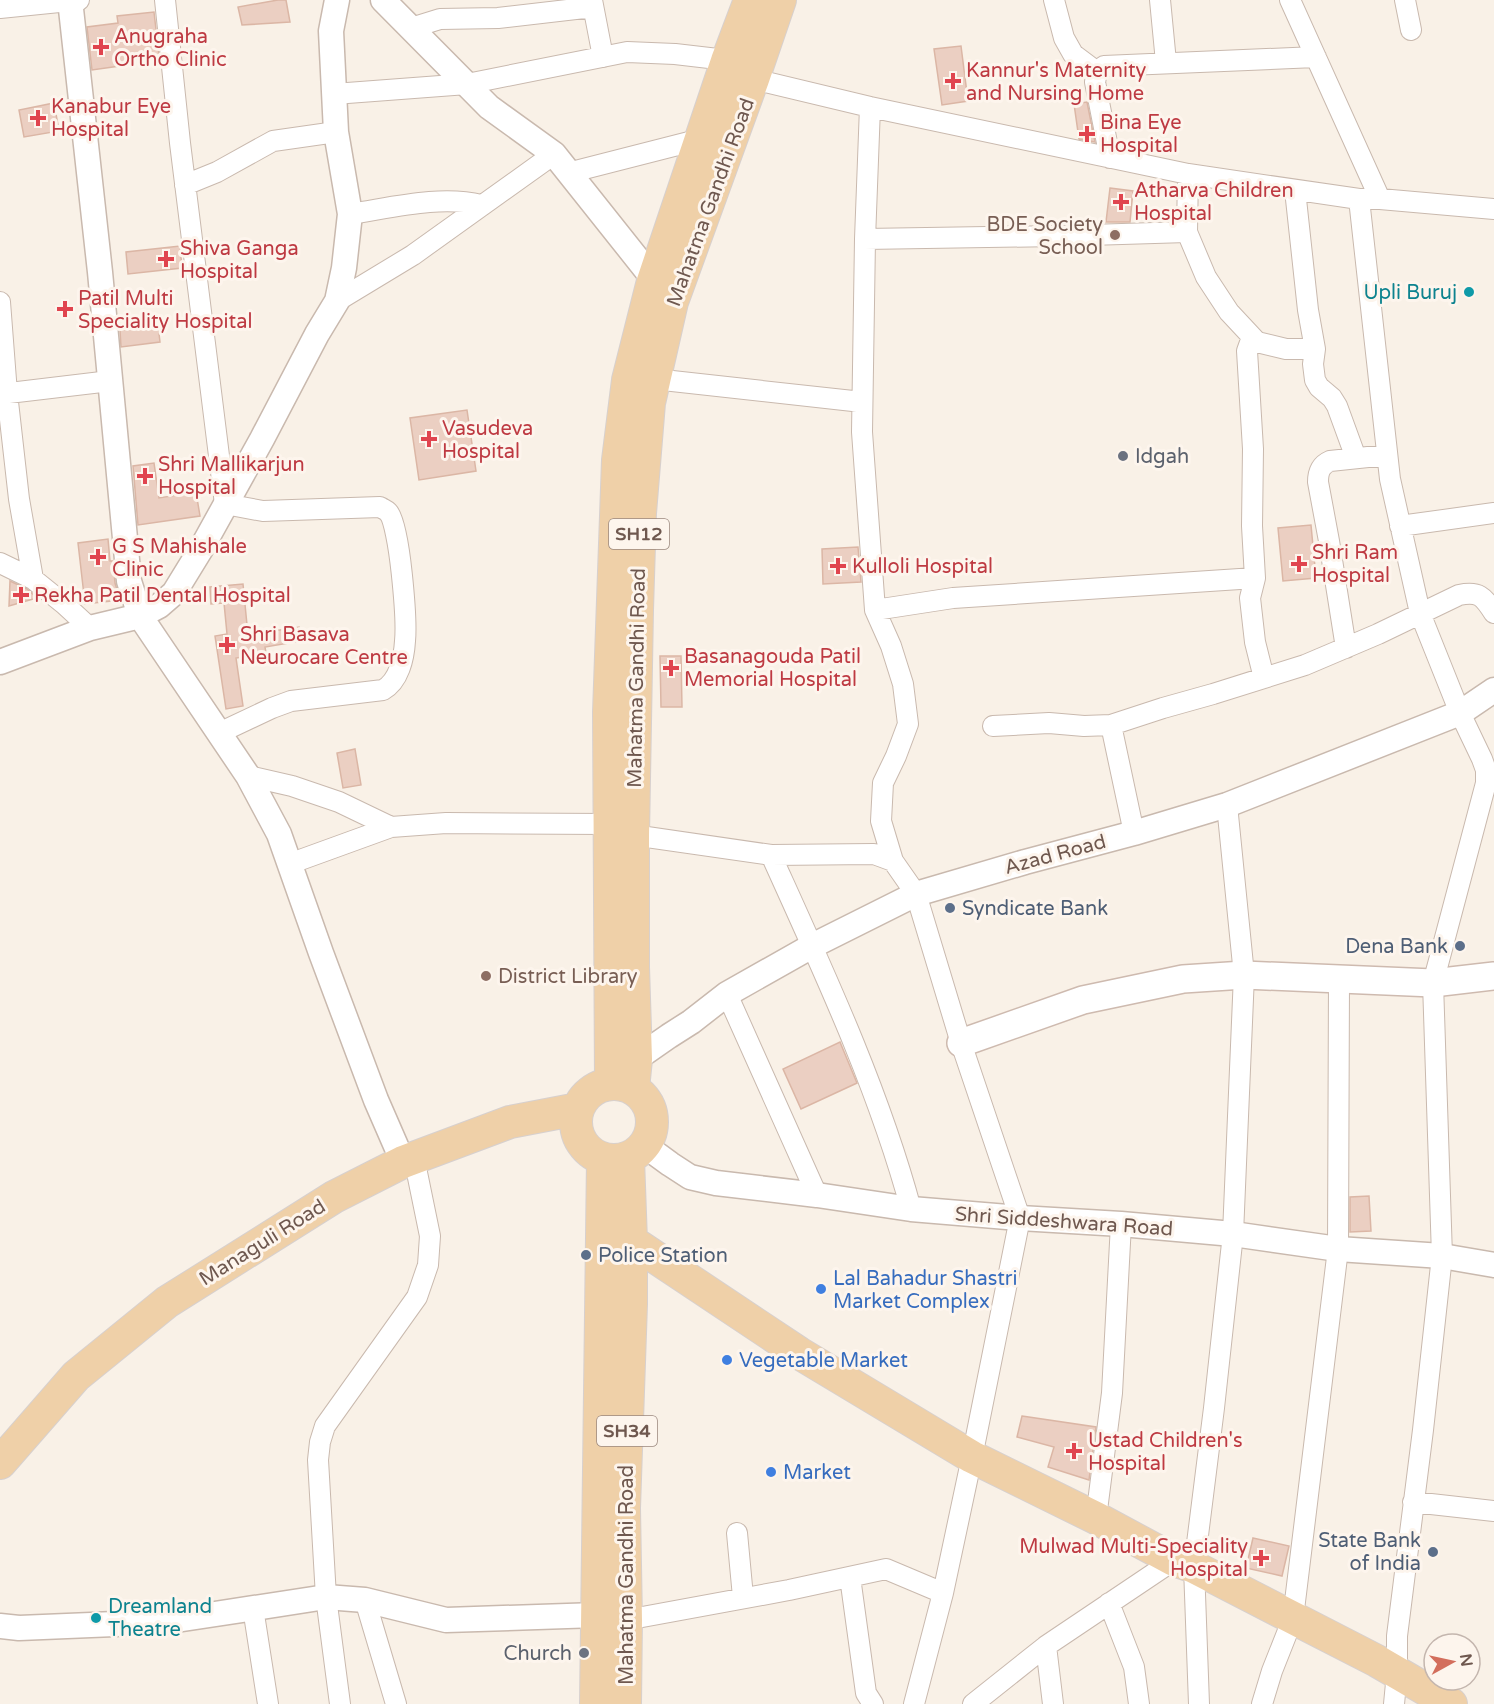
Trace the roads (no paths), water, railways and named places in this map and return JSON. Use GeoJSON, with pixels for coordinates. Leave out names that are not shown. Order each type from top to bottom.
{"type":"FeatureCollection","features":[{"type":"Feature","properties":{"kind":"main road","name":"Mahatma Gandhi Road"},"geometry":{"type":"LineString","coordinates":[[621,830],[640,513],[649,403],[654,379],[663,291],[701,139],[750,0]]}},
{"type":"Feature","properties":{"kind":"main road","name":"Mahatma Gandhi Road"},"geometry":{"type":"LineString","coordinates":[[626,1077],[633,967],[609,712],[618,460],[628,380],[756,71],[780,0]]}},
{"type":"Feature","properties":{"kind":"main road"},"geometry":{"type":"LineString","coordinates":[[962,1042],[1083,1000],[1183,979],[1244,975],[1433,983],[1494,976]]}},
{"type":"Feature","properties":{"kind":"main road"},"geometry":{"type":"LineString","coordinates":[[625,1154],[589,1151],[579,1139],[575,1124],[578,1109],[585,1096],[596,1087],[626,1077]]}},
{"type":"Feature","properties":{"kind":"main road","name":"SH34"},"geometry":{"type":"LineString","coordinates":[[625,1154],[650,1135],[652,1125],[647,1104],[626,1077]]}},
{"type":"Feature","properties":{"kind":"main road","name":"Managuli Road"},"geometry":{"type":"LineString","coordinates":[[0,1463],[76,1376],[167,1302],[334,1197],[408,1160],[510,1122],[578,1109]]}},
{"type":"Feature","properties":{"kind":"main road","name":"Mahatma Gandhi Road"},"geometry":{"type":"LineString","coordinates":[[596,1704],[612,1617],[624,1508],[631,1304],[631,1241],[625,1154]]}},
{"type":"Feature","properties":{"kind":"main road","name":"Mahatma Gandhi Road"},"geometry":{"type":"LineString","coordinates":[[625,1154],[612,1617],[625,1704]]}},
{"type":"Feature","properties":{"kind":"main road"},"geometry":{"type":"LineString","coordinates":[[631,1241],[799,1353],[972,1457],[1377,1661],[1451,1704]]}},
{"type":"Feature","properties":{"kind":"street"},"geometry":{"type":"LineString","coordinates":[[0,8],[73,0],[129,580],[140,616],[248,776],[279,834],[372,1089],[408,1160],[430,1236],[428,1265],[417,1298],[325,1426],[320,1442],[318,1460],[326,1597],[340,1704]]}},
{"type":"Feature","properties":{"kind":"street"},"geometry":{"type":"LineString","coordinates":[[165,0],[185,184],[225,504]]}},
{"type":"Feature","properties":{"kind":"street"},"geometry":{"type":"LineString","coordinates":[[0,662],[90,628],[140,616],[159,606],[174,593],[201,549],[337,301],[344,268],[350,214],[336,132],[331,31],[337,0]]}},
{"type":"Feature","properties":{"kind":"street"},"geometry":{"type":"LineString","coordinates":[[383,0],[489,107],[561,163],[663,291]]}},
{"type":"Feature","properties":{"kind":"street"},"geometry":{"type":"LineString","coordinates":[[1054,0],[1064,38],[1073,54],[1097,72]]}},
{"type":"Feature","properties":{"kind":"street"},"geometry":{"type":"LineString","coordinates":[[1160,0],[1166,62]]}},
{"type":"Feature","properties":{"kind":"street"},"geometry":{"type":"LineString","coordinates":[[1290,0],[1380,199]]}},
{"type":"Feature","properties":{"kind":"street"},"geometry":{"type":"LineString","coordinates":[[1405,0],[1411,30]]}},
{"type":"Feature","properties":{"kind":"street"},"geometry":{"type":"LineString","coordinates":[[411,28],[440,19],[498,9],[592,3],[603,57]]}},
{"type":"Feature","properties":{"kind":"street"},"geometry":{"type":"LineString","coordinates":[[334,94],[467,84],[627,52],[647,52],[727,61],[870,107],[1188,174],[1359,199],[1494,209]]}},
{"type":"Feature","properties":{"kind":"street"},"geometry":{"type":"LineString","coordinates":[[1110,158],[1095,82],[1097,72],[1104,66],[1316,57]]}},
{"type":"Feature","properties":{"kind":"street"},"geometry":{"type":"LineString","coordinates":[[870,107],[864,239],[862,432],[875,610],[891,646],[903,684],[908,724],[883,783],[881,821],[893,861],[916,894],[1020,1218],[943,1593],[914,1704]]}},
{"type":"Feature","properties":{"kind":"street"},"geometry":{"type":"LineString","coordinates":[[185,184],[217,172],[273,141],[336,132]]}},
{"type":"Feature","properties":{"kind":"street"},"geometry":{"type":"LineString","coordinates":[[337,301],[413,255],[481,205],[561,163],[701,139]]}},
{"type":"Feature","properties":{"kind":"street"},"geometry":{"type":"LineString","coordinates":[[1188,174],[1187,232],[1206,277],[1229,312],[1257,342],[1300,350],[1315,348]]}},
{"type":"Feature","properties":{"kind":"street"},"geometry":{"type":"LineString","coordinates":[[1295,190],[1308,310],[1315,348],[1313,364],[1315,380],[1337,406],[1356,458]]}},
{"type":"Feature","properties":{"kind":"street"},"geometry":{"type":"LineString","coordinates":[[1359,199],[1390,479],[1400,526],[1420,613],[1460,713],[1482,759],[1490,769],[1433,983],[1442,1256],[1397,1636],[1394,1704]]}},
{"type":"Feature","properties":{"kind":"street"},"geometry":{"type":"LineString","coordinates":[[350,214],[447,201],[464,201],[481,205]]}},
{"type":"Feature","properties":{"kind":"street"},"geometry":{"type":"LineString","coordinates":[[864,239],[1187,232]]}},
{"type":"Feature","properties":{"kind":"street"},"geometry":{"type":"LineString","coordinates":[[0,302],[3,394],[33,579]]}},
{"type":"Feature","properties":{"kind":"street"},"geometry":{"type":"LineString","coordinates":[[1252,337],[1247,351],[1253,449],[1252,526],[1255,578],[1250,598],[1255,642],[1264,678]]}},
{"type":"Feature","properties":{"kind":"street"},"geometry":{"type":"LineString","coordinates":[[654,379],[862,402]]}},
{"type":"Feature","properties":{"kind":"street"},"geometry":{"type":"LineString","coordinates":[[3,394],[110,381]]}},
{"type":"Feature","properties":{"kind":"street"},"geometry":{"type":"LineString","coordinates":[[1346,648],[1318,472],[1324,464],[1330,461],[1387,455]]}},
{"type":"Feature","properties":{"kind":"street"},"geometry":{"type":"LineString","coordinates":[[219,733],[291,701],[383,690],[390,686],[398,672],[405,642],[404,598],[395,527],[389,513],[380,507],[263,511],[225,504]]}},
{"type":"Feature","properties":{"kind":"street"},"geometry":{"type":"LineString","coordinates":[[1400,526],[1494,513]]}},
{"type":"Feature","properties":{"kind":"street"},"geometry":{"type":"LineString","coordinates":[[0,563],[33,579],[90,628]]}},
{"type":"Feature","properties":{"kind":"street"},"geometry":{"type":"LineString","coordinates":[[875,610],[953,598],[1255,578]]}},
{"type":"Feature","properties":{"kind":"street"},"geometry":{"type":"LineString","coordinates":[[993,726],[1049,723],[1084,726],[1111,725],[1305,665],[1378,634],[1459,595],[1471,592],[1482,596],[1494,613]]}},
{"type":"Feature","properties":{"kind":"street","name":"Azad Road"},"geometry":{"type":"LineString","coordinates":[[626,1077],[669,1036],[727,994],[812,946],[916,894],[1227,805],[1460,713],[1494,690]]}},
{"type":"Feature","properties":{"kind":"street"},"geometry":{"type":"LineString","coordinates":[[1111,725],[1134,833]]}},
{"type":"Feature","properties":{"kind":"street"},"geometry":{"type":"LineString","coordinates":[[248,776],[292,786],[339,802],[391,827]]}},
{"type":"Feature","properties":{"kind":"street"},"geometry":{"type":"LineString","coordinates":[[1199,1704],[1184,1563],[1214,1408],[1233,1234],[1244,975],[1227,805]]}},
{"type":"Feature","properties":{"kind":"street"},"geometry":{"type":"LineString","coordinates":[[289,864],[391,827],[446,823],[621,830],[771,855],[874,854],[893,861]]}},
{"type":"Feature","properties":{"kind":"street"},"geometry":{"type":"LineString","coordinates":[[771,855],[867,1077],[898,1162],[911,1209]]}},
{"type":"Feature","properties":{"kind":"street"},"geometry":{"type":"LineString","coordinates":[[1262,1704],[1293,1618],[1338,1249],[1339,980]]}},
{"type":"Feature","properties":{"kind":"street"},"geometry":{"type":"LineString","coordinates":[[727,994],[817,1195]]}},
{"type":"Feature","properties":{"kind":"street","name":"Shri Siddeshwara Road"},"geometry":{"type":"LineString","coordinates":[[625,1154],[670,1164],[690,1177],[716,1183],[911,1209],[1233,1234],[1338,1249],[1442,1256],[1494,1266]]}},
{"type":"Feature","properties":{"kind":"street"},"geometry":{"type":"LineString","coordinates":[[1096,1518],[1112,1393],[1121,1224]]}},
{"type":"Feature","properties":{"kind":"street"},"geometry":{"type":"LineString","coordinates":[[1413,1502],[1494,1511]]}},
{"type":"Feature","properties":{"kind":"street"},"geometry":{"type":"LineString","coordinates":[[736,1533],[743,1597]]}},
{"type":"Feature","properties":{"kind":"street"},"geometry":{"type":"LineString","coordinates":[[973,1704],[1046,1646],[1109,1603],[1184,1563]]}},
{"type":"Feature","properties":{"kind":"street"},"geometry":{"type":"LineString","coordinates":[[0,1626],[19,1628],[163,1622],[326,1597],[365,1600],[446,1620],[612,1617],[743,1597],[886,1569],[943,1593]]}},
{"type":"Feature","properties":{"kind":"street"},"geometry":{"type":"LineString","coordinates":[[850,1577],[866,1692],[873,1704]]}},
{"type":"Feature","properties":{"kind":"street"},"geometry":{"type":"LineString","coordinates":[[365,1600],[396,1704]]}},
{"type":"Feature","properties":{"kind":"street"},"geometry":{"type":"LineString","coordinates":[[1109,1603],[1134,1667],[1139,1704]]}},
{"type":"Feature","properties":{"kind":"street"},"geometry":{"type":"LineString","coordinates":[[253,1608],[268,1704]]}},
{"type":"Feature","properties":{"kind":"street"},"geometry":{"type":"LineString","coordinates":[[1046,1646],[1053,1704]]}},
{"type":"Feature","properties":{"kind":"place","name":"Anugraha Ortho Clinic"},"geometry":{"type":"Point","coordinates":[101,47]}},
{"type":"Feature","properties":{"kind":"place","name":"Kannur's Maternity and Nursing Home"},"geometry":{"type":"Point","coordinates":[953,81]}},
{"type":"Feature","properties":{"kind":"place","name":"Kanabur Eye Hospital"},"geometry":{"type":"Point","coordinates":[38,118]}},
{"type":"Feature","properties":{"kind":"place","name":"Bina Eye Hospital"},"geometry":{"type":"Point","coordinates":[1087,134]}},
{"type":"Feature","properties":{"kind":"place","name":"Atharva Children Hospital"},"geometry":{"type":"Point","coordinates":[1121,202]}},
{"type":"Feature","properties":{"kind":"place","name":"BDE Society School"},"geometry":{"type":"Point","coordinates":[1115,235]}},
{"type":"Feature","properties":{"kind":"place","name":"Shiva Ganga Hospital"},"geometry":{"type":"Point","coordinates":[166,259]}},
{"type":"Feature","properties":{"kind":"place","name":"Upli Buruj"},"geometry":{"type":"Point","coordinates":[1469,292]}},
{"type":"Feature","properties":{"kind":"place","name":"Patil Multi Speciality Hospital"},"geometry":{"type":"Point","coordinates":[65,309]}},
{"type":"Feature","properties":{"kind":"place","name":"Vasudeva Hospital"},"geometry":{"type":"Point","coordinates":[429,439]}},
{"type":"Feature","properties":{"kind":"place","name":"Idgah"},"geometry":{"type":"Point","coordinates":[1123,456]}},
{"type":"Feature","properties":{"kind":"place","name":"Shri Mallikarjun Hospital"},"geometry":{"type":"Point","coordinates":[145,476]}},
{"type":"Feature","properties":{"kind":"place","name":"G S Mahishale Clinic"},"geometry":{"type":"Point","coordinates":[98,557]}},
{"type":"Feature","properties":{"kind":"place","name":"Shri Ram Hospital"},"geometry":{"type":"Point","coordinates":[1299,564]}},
{"type":"Feature","properties":{"kind":"place","name":"Kulloli Hospital"},"geometry":{"type":"Point","coordinates":[838,566]}},
{"type":"Feature","properties":{"kind":"place","name":"Rekha Patil Dental Hospital"},"geometry":{"type":"Point","coordinates":[21,595]}},
{"type":"Feature","properties":{"kind":"place","name":"Shri Basava Neurocare Centre"},"geometry":{"type":"Point","coordinates":[227,645]}},
{"type":"Feature","properties":{"kind":"place","name":"Basanagouda Patil Memorial Hospital"},"geometry":{"type":"Point","coordinates":[671,668]}},
{"type":"Feature","properties":{"kind":"place","name":"Syndicate Bank"},"geometry":{"type":"Point","coordinates":[950,908]}},
{"type":"Feature","properties":{"kind":"place","name":"Dena Bank"},"geometry":{"type":"Point","coordinates":[1460,946]}},
{"type":"Feature","properties":{"kind":"place","name":"District Library"},"geometry":{"type":"Point","coordinates":[486,976]}},
{"type":"Feature","properties":{"kind":"place","name":"Police Station"},"geometry":{"type":"Point","coordinates":[586,1255]}},
{"type":"Feature","properties":{"kind":"place","name":"Lal Bahadur Shastri Market Complex"},"geometry":{"type":"Point","coordinates":[821,1289]}},
{"type":"Feature","properties":{"kind":"place","name":"Vegetable Market"},"geometry":{"type":"Point","coordinates":[727,1360]}},
{"type":"Feature","properties":{"kind":"place","name":"Ustad Children's Hospital"},"geometry":{"type":"Point","coordinates":[1074,1451]}},
{"type":"Feature","properties":{"kind":"place","name":"Market"},"geometry":{"type":"Point","coordinates":[771,1472]}},
{"type":"Feature","properties":{"kind":"place","name":"State Bank of India"},"geometry":{"type":"Point","coordinates":[1433,1552]}},
{"type":"Feature","properties":{"kind":"place","name":"Mulwad Multi-Speciality Hospital"},"geometry":{"type":"Point","coordinates":[1261,1558]}},
{"type":"Feature","properties":{"kind":"place","name":"Dreamland Theatre"},"geometry":{"type":"Point","coordinates":[96,1618]}},
{"type":"Feature","properties":{"kind":"place","name":"Church"},"geometry":{"type":"Point","coordinates":[584,1653]}}]}
